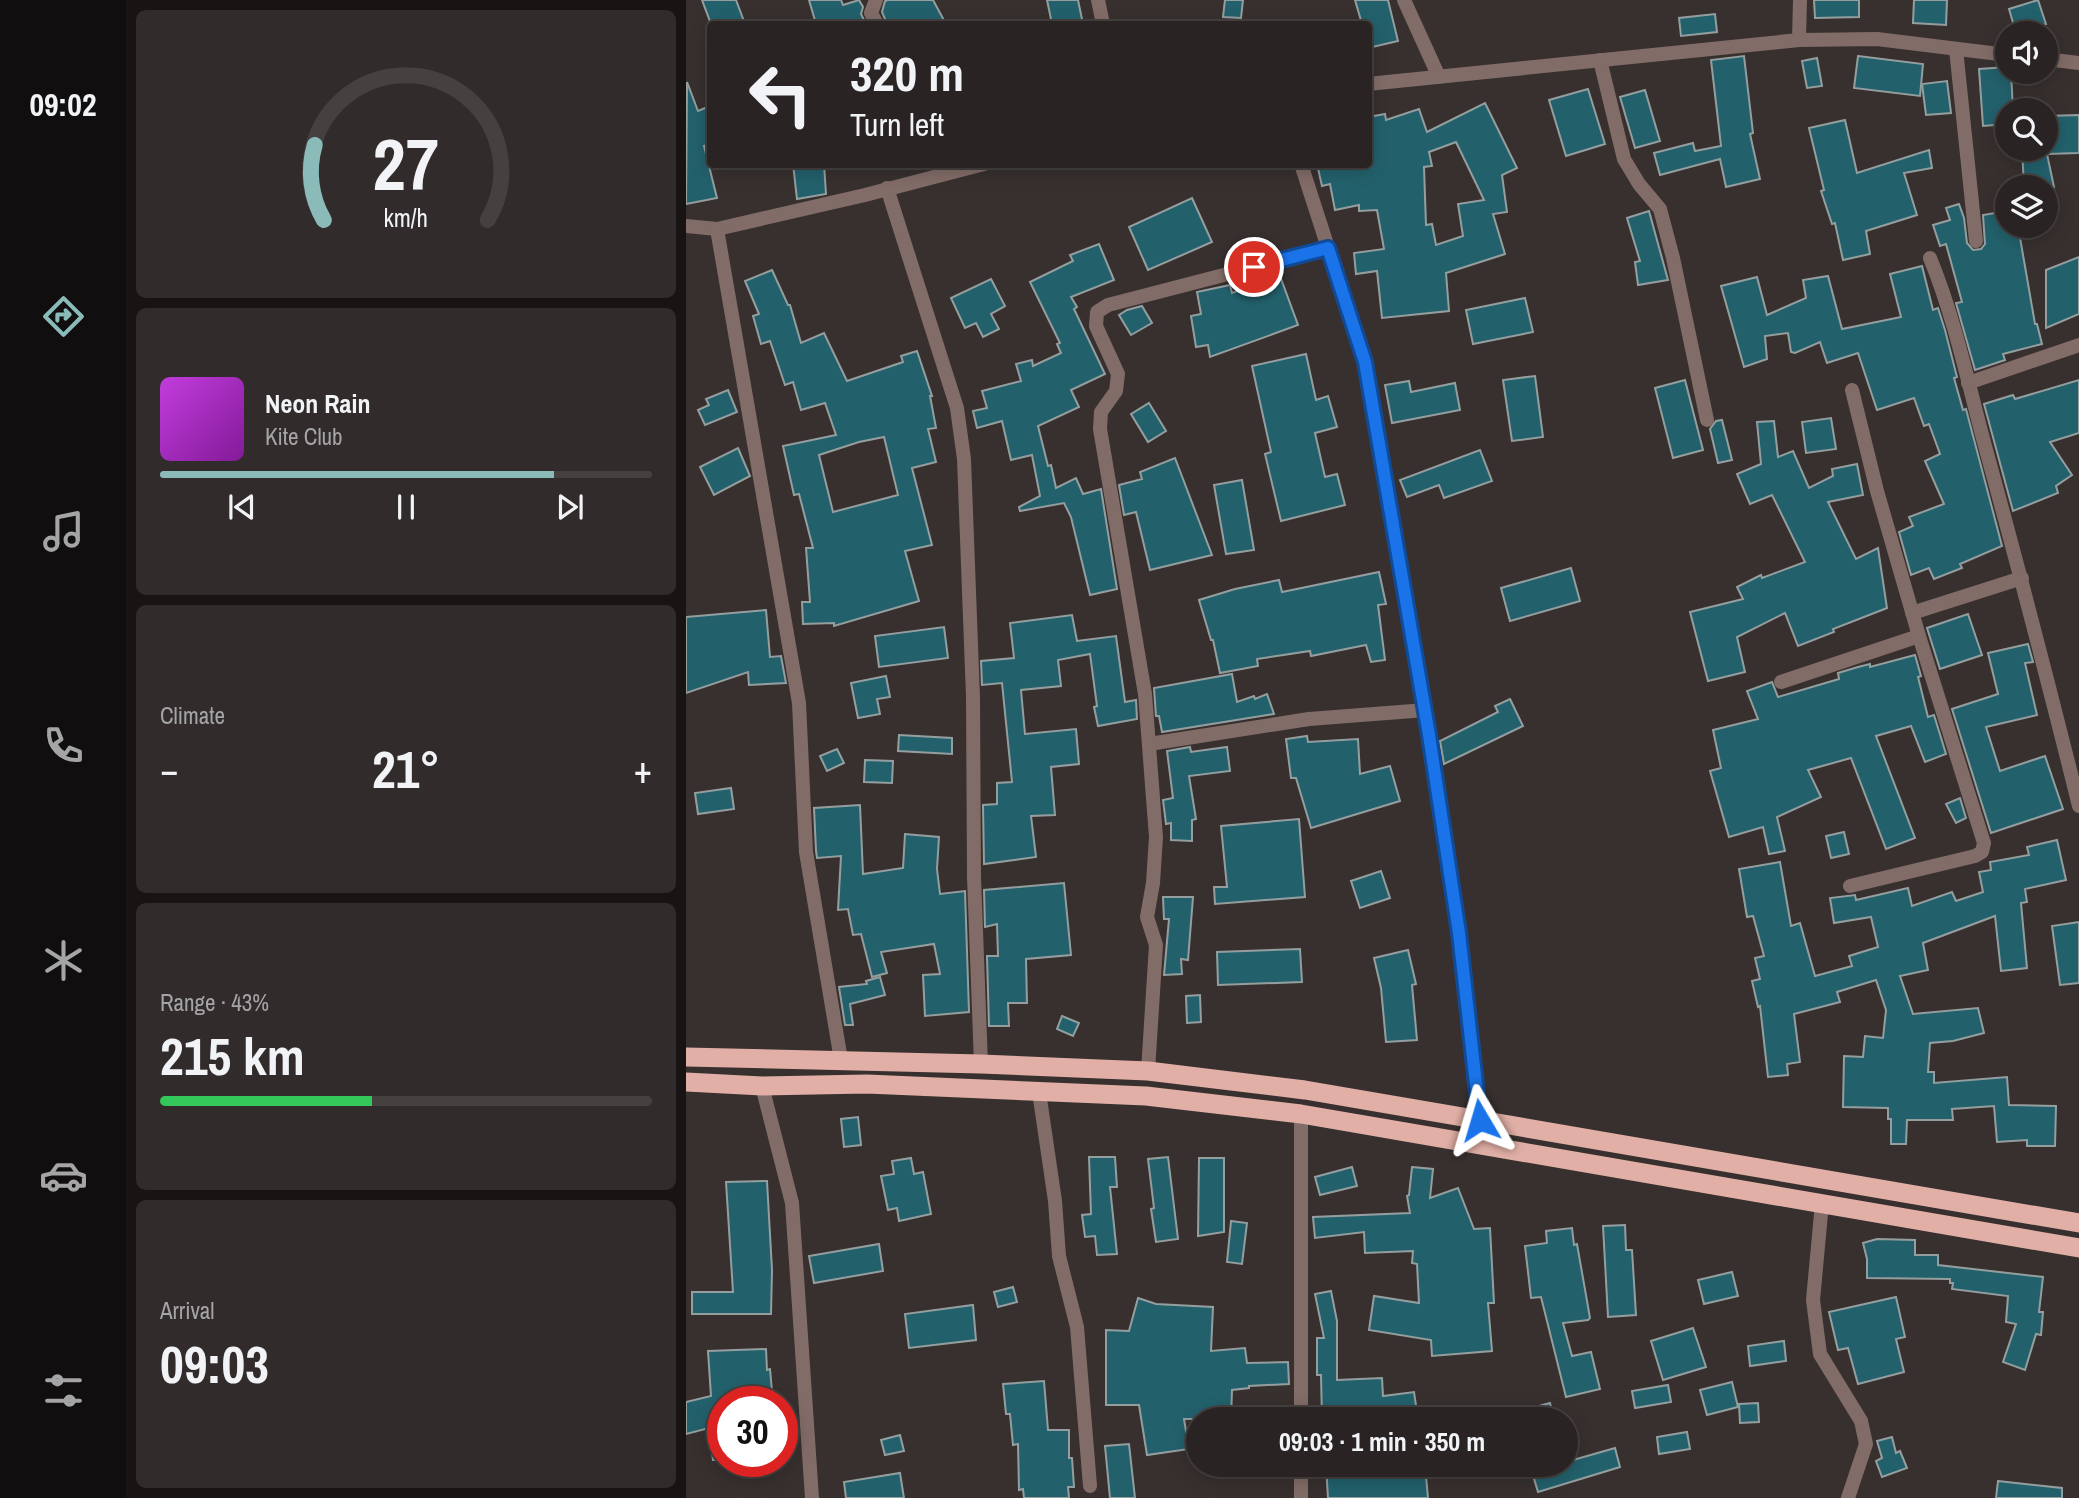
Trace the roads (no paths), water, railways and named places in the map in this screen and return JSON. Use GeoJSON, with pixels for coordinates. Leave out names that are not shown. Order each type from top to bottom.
{"type":"FeatureCollection","features":[{"type":"Feature","properties":{"kind":"highway"},"geometry":{"type":"LineString","coordinates":[[686,1057],[1148,1071],[1305,1090],[2079,1223]]}},
{"type":"Feature","properties":{"kind":"highway"},"geometry":{"type":"LineString","coordinates":[[686,1082],[762,1086],[867,1084],[1146,1096],[1301,1114],[2079,1248]]}},
{"type":"Feature","properties":{"kind":"street"},"geometry":{"type":"LineString","coordinates":[[876,0],[872,13],[876,21]]}},
{"type":"Feature","properties":{"kind":"street"},"geometry":{"type":"LineString","coordinates":[[1098,0],[1102,21]]}},
{"type":"Feature","properties":{"kind":"street"},"geometry":{"type":"LineString","coordinates":[[1404,0],[1439,77]]}},
{"type":"Feature","properties":{"kind":"street"},"geometry":{"type":"LineString","coordinates":[[1799,40],[1800,0]]}},
{"type":"Feature","properties":{"kind":"street"},"geometry":{"type":"LineString","coordinates":[[1372,84],[1799,40],[1877,39],[1995,54]]}},
{"type":"Feature","properties":{"kind":"street"},"geometry":{"type":"LineString","coordinates":[[1956,49],[1976,241]]}},
{"type":"Feature","properties":{"kind":"street"},"geometry":{"type":"LineString","coordinates":[[1600,60],[1624,159],[1639,184],[1660,209],[1707,420]]}},
{"type":"Feature","properties":{"kind":"street"},"geometry":{"type":"LineString","coordinates":[[2058,60],[2079,63]]}},
{"type":"Feature","properties":{"kind":"street"},"geometry":{"type":"LineString","coordinates":[[686,226],[717,229],[866,195],[931,171],[954,168]]}},
{"type":"Feature","properties":{"kind":"street"},"geometry":{"type":"LineString","coordinates":[[1302,168],[1365,362],[1426,710],[1459,933],[1480,1120]]}},
{"type":"Feature","properties":{"kind":"street"},"geometry":{"type":"LineString","coordinates":[[887,188],[957,408],[964,459],[973,697],[974,877],[981,1064]]}},
{"type":"Feature","properties":{"kind":"street"},"geometry":{"type":"LineString","coordinates":[[717,229],[799,703],[806,852],[841,1060]]}},
{"type":"Feature","properties":{"kind":"street"},"geometry":{"type":"LineString","coordinates":[[1148,1071],[1156,945],[1147,917],[1153,883],[1156,837],[1144,694],[1100,429],[1101,412],[1116,391],[1118,374],[1096,326],[1097,312],[1108,305],[1328,248]]}},
{"type":"Feature","properties":{"kind":"street"},"geometry":{"type":"LineString","coordinates":[[1930,258],[1951,310],[2079,806]]}},
{"type":"Feature","properties":{"kind":"street"},"geometry":{"type":"LineString","coordinates":[[1968,383],[2079,345]]}},
{"type":"Feature","properties":{"kind":"street"},"geometry":{"type":"LineString","coordinates":[[1850,886],[1975,856],[1982,852],[1984,843],[1912,613],[1877,491],[1852,390]]}},
{"type":"Feature","properties":{"kind":"street"},"geometry":{"type":"LineString","coordinates":[[1912,613],[2022,578]]}},
{"type":"Feature","properties":{"kind":"street"},"geometry":{"type":"LineString","coordinates":[[1781,682],[1919,636]]}},
{"type":"Feature","properties":{"kind":"street"},"geometry":{"type":"LineString","coordinates":[[1149,744],[1309,719],[1426,710]]}},
{"type":"Feature","properties":{"kind":"street"},"geometry":{"type":"LineString","coordinates":[[762,1086],[792,1203],[812,1498]]}},
{"type":"Feature","properties":{"kind":"street"},"geometry":{"type":"LineString","coordinates":[[1039,1092],[1055,1201],[1059,1256],[1077,1327],[1090,1486]]}},
{"type":"Feature","properties":{"kind":"street"},"geometry":{"type":"LineString","coordinates":[[1301,1114],[1301,1407]]}},
{"type":"Feature","properties":{"kind":"street"},"geometry":{"type":"LineString","coordinates":[[1822,1203],[1812,1300],[1820,1354],[1861,1421],[1866,1444],[1848,1498]]}},
{"type":"Feature","properties":{"kind":"street"},"geometry":{"type":"LineString","coordinates":[[1301,1477],[1301,1498]]}}]}
